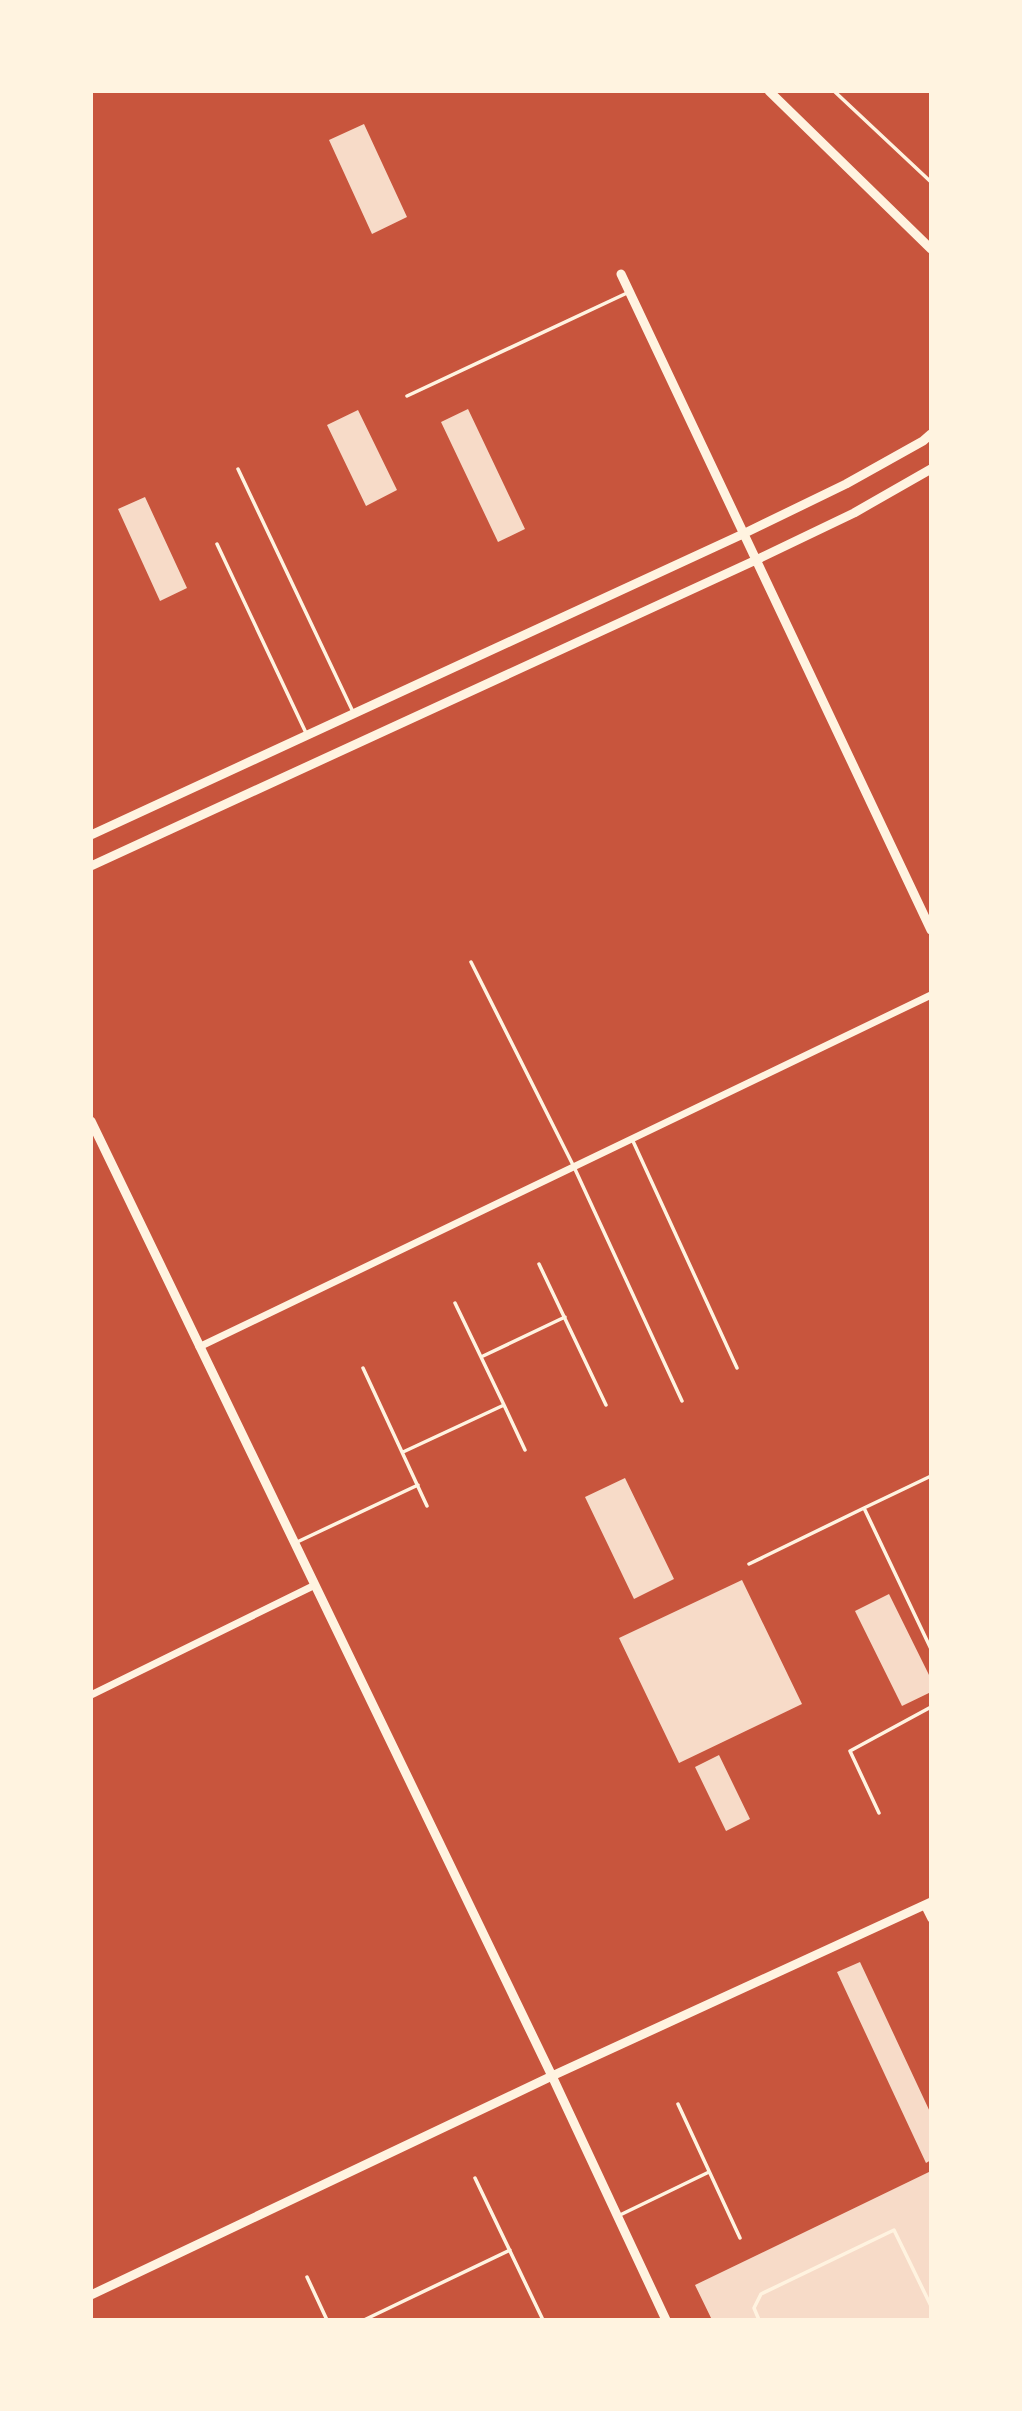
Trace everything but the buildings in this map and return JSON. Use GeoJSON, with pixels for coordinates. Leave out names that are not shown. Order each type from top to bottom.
{"type":"FeatureCollection","features":[{"type":"Feature","properties":{"kind":"street"},"geometry":{"type":"LineString","coordinates":[[769,91],[931,249]]}},
{"type":"Feature","properties":{"kind":"street"},"geometry":{"type":"LineString","coordinates":[[621,274],[931,930]]}},
{"type":"Feature","properties":{"kind":"street"},"geometry":{"type":"LineString","coordinates":[[91,835],[743,534],[846,484],[931,434]]}},
{"type":"Feature","properties":{"kind":"street"},"geometry":{"type":"LineString","coordinates":[[91,866],[756,560],[854,513],[930,470]]}},
{"type":"Feature","properties":{"kind":"street"},"geometry":{"type":"LineString","coordinates":[[199,1347],[931,995]]}},
{"type":"Feature","properties":{"kind":"street"},"geometry":{"type":"LineString","coordinates":[[91,1121],[666,2320]]}},
{"type":"Feature","properties":{"kind":"street"},"geometry":{"type":"LineString","coordinates":[[91,1695],[313,1586]]}},
{"type":"Feature","properties":{"kind":"street"},"geometry":{"type":"LineString","coordinates":[[91,2295],[551,2076],[928,1903],[931,1919]]}},
{"type":"Feature","properties":{"kind":"lane"},"geometry":{"type":"LineString","coordinates":[[407,397],[629,292]]}},
{"type":"Feature","properties":{"kind":"lane"},"geometry":{"type":"LineString","coordinates":[[238,468],[354,714]]}},
{"type":"Feature","properties":{"kind":"lane"},"geometry":{"type":"LineString","coordinates":[[217,544],[307,735]]}},
{"type":"Feature","properties":{"kind":"lane"},"geometry":{"type":"LineString","coordinates":[[471,962],[574,1167],[682,1401]]}},
{"type":"Feature","properties":{"kind":"lane"},"geometry":{"type":"LineString","coordinates":[[632,1139],[737,1368]]}},
{"type":"Feature","properties":{"kind":"lane"},"geometry":{"type":"LineString","coordinates":[[539,1264],[606,1405]]}},
{"type":"Feature","properties":{"kind":"lane"},"geometry":{"type":"LineString","coordinates":[[455,1303],[525,1450]]}},
{"type":"Feature","properties":{"kind":"lane"},"geometry":{"type":"LineString","coordinates":[[481,1357],[565,1317]]}},
{"type":"Feature","properties":{"kind":"lane"},"geometry":{"type":"LineString","coordinates":[[363,1368],[427,1506]]}},
{"type":"Feature","properties":{"kind":"lane"},"geometry":{"type":"LineString","coordinates":[[402,1452],[503,1405]]}},
{"type":"Feature","properties":{"kind":"lane"},"geometry":{"type":"LineString","coordinates":[[749,1564],[931,1476]]}},
{"type":"Feature","properties":{"kind":"lane"},"geometry":{"type":"LineString","coordinates":[[293,1544],[418,1485]]}},
{"type":"Feature","properties":{"kind":"lane"},"geometry":{"type":"LineString","coordinates":[[864,1508],[931,1649]]}},
{"type":"Feature","properties":{"kind":"lane"},"geometry":{"type":"LineString","coordinates":[[879,1813],[850,1751],[931,1707]]}},
{"type":"Feature","properties":{"kind":"lane"},"geometry":{"type":"LineString","coordinates":[[678,2104],[740,2238]]}},
{"type":"Feature","properties":{"kind":"lane"},"geometry":{"type":"LineString","coordinates":[[616,2217],[709,2172]]}},
{"type":"Feature","properties":{"kind":"lane"},"geometry":{"type":"LineString","coordinates":[[475,2178],[543,2320]]}},
{"type":"Feature","properties":{"kind":"lane"},"geometry":{"type":"LineString","coordinates":[[760,2320],[754,2308],[761,2294],[894,2230],[931,2306]]}},
{"type":"Feature","properties":{"kind":"lane"},"geometry":{"type":"LineString","coordinates":[[364,2320],[510,2250]]}},
{"type":"Feature","properties":{"kind":"lane"},"geometry":{"type":"LineString","coordinates":[[307,2277],[327,2320]]}},
{"type":"Feature","properties":{"kind":"path"},"geometry":{"type":"LineString","coordinates":[[834,91],[931,182]]}}]}
